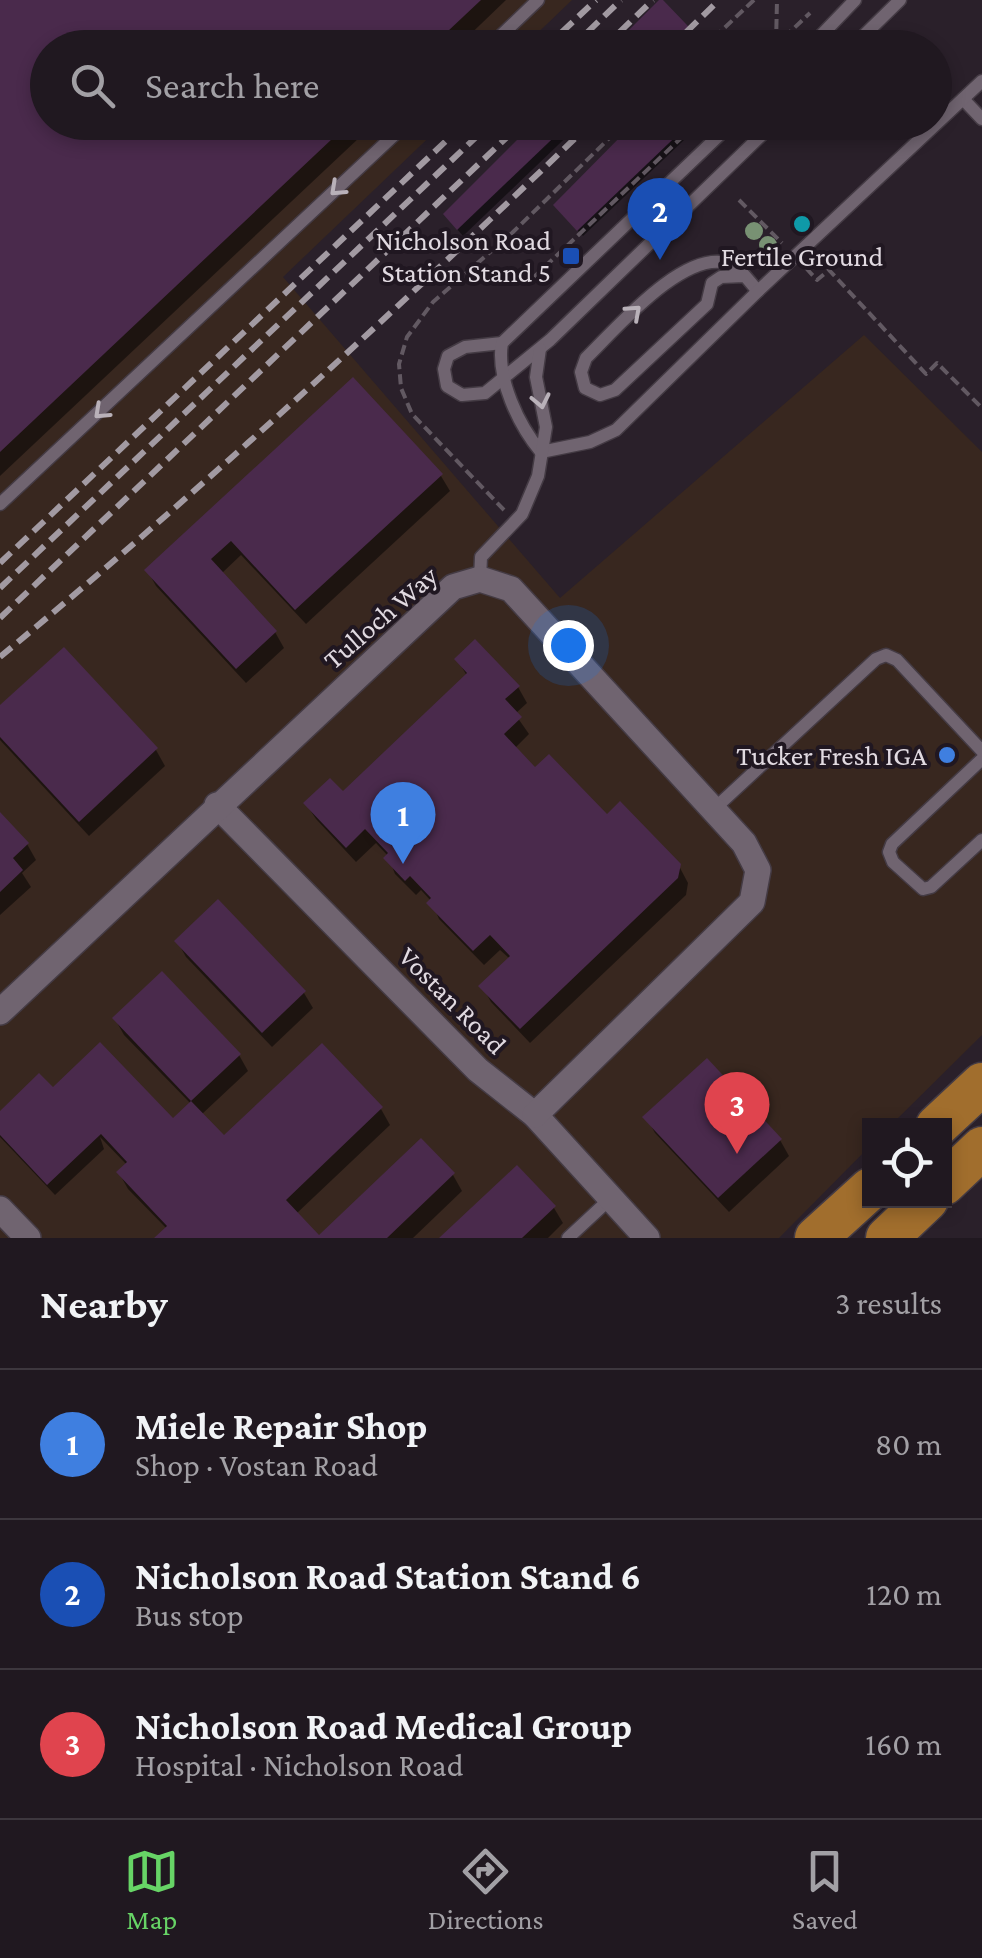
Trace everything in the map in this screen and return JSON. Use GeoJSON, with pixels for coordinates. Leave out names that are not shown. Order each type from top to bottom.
{"type":"FeatureCollection","features":[{"type":"Feature","properties":{"kind":"main road"},"geometry":{"type":"LineString","coordinates":[[946,1118],[982,1084]]}},
{"type":"Feature","properties":{"kind":"main road"},"geometry":{"type":"LineString","coordinates":[[952,1176],[982,1148]]}},
{"type":"Feature","properties":{"kind":"main road"},"geometry":{"type":"LineString","coordinates":[[816,1238],[862,1195]]}},
{"type":"Feature","properties":{"kind":"main road"},"geometry":{"type":"LineString","coordinates":[[888,1238],[919,1208]]}},
{"type":"Feature","properties":{"kind":"street","name":"Tulloch Way"},"geometry":{"type":"LineString","coordinates":[[0,1012],[452,587],[480,580],[512,589],[744,843],[758,870],[752,902],[535,1115]]}},
{"type":"Feature","properties":{"kind":"street","name":"Vostan Road"},"geometry":{"type":"LineString","coordinates":[[217,805],[478,1070],[535,1115],[647,1238]]}},
{"type":"Feature","properties":{"kind":"street"},"geometry":{"type":"LineString","coordinates":[[0,1209],[28,1238]]}},
{"type":"Feature","properties":{"kind":"lane"},"geometry":{"type":"LineString","coordinates":[[507,30],[538,0]]}},
{"type":"Feature","properties":{"kind":"lane"},"geometry":{"type":"LineString","coordinates":[[826,30],[855,0]]}},
{"type":"Feature","properties":{"kind":"lane"},"geometry":{"type":"LineString","coordinates":[[870,30],[900,0]]}},
{"type":"Feature","properties":{"kind":"lane"},"geometry":{"type":"LineString","coordinates":[[952,109],[982,82]]}},
{"type":"Feature","properties":{"kind":"lane"},"geometry":{"type":"LineString","coordinates":[[963,99],[982,119]]}},
{"type":"Feature","properties":{"kind":"lane"},"geometry":{"type":"LineString","coordinates":[[0,504],[389,140]]}},
{"type":"Feature","properties":{"kind":"lane"},"geometry":{"type":"LineString","coordinates":[[541,452],[525,434],[499,360],[502,343],[714,140]]}},
{"type":"Feature","properties":{"kind":"lane"},"geometry":{"type":"LineString","coordinates":[[502,343],[465,347],[448,356],[444,370],[447,386],[462,396],[484,393],[505,377],[650,246],[757,140]]}},
{"type":"Feature","properties":{"kind":"lane"},"geometry":{"type":"LineString","coordinates":[[541,452],[590,442],[616,430],[919,140]]}},
{"type":"Feature","properties":{"kind":"lane"},"geometry":{"type":"LineString","coordinates":[[696,266],[709,272],[712,283],[708,304],[615,390],[600,396],[585,388],[582,372],[586,358],[682,270],[696,266],[718,262],[734,265],[758,291]]}},
{"type":"Feature","properties":{"kind":"lane"},"geometry":{"type":"LineString","coordinates":[[712,283],[721,277],[744,276]]}},
{"type":"Feature","properties":{"kind":"lane"},"geometry":{"type":"LineString","coordinates":[[480,580],[481,557],[532,495],[546,427],[536,377],[540,349]]}},
{"type":"Feature","properties":{"kind":"lane"},"geometry":{"type":"LineString","coordinates":[[713,810],[876,659],[886,656],[897,660],[982,751]]}},
{"type":"Feature","properties":{"kind":"lane"},"geometry":{"type":"LineString","coordinates":[[982,759],[892,844],[889,852],[893,862],[923,889],[931,887],[982,840]]}},
{"type":"Feature","properties":{"kind":"lane"},"geometry":{"type":"LineString","coordinates":[[568,1238],[611,1198]]}},
{"type":"Feature","properties":{"kind":"path"},"geometry":{"type":"LineString","coordinates":[[722,30],[754,0]]}},
{"type":"Feature","properties":{"kind":"path"},"geometry":{"type":"LineString","coordinates":[[775,30],[777,0]]}},
{"type":"Feature","properties":{"kind":"path"},"geometry":{"type":"LineString","coordinates":[[791,30],[810,13]]}},
{"type":"Feature","properties":{"kind":"path"},"geometry":{"type":"LineString","coordinates":[[514,521],[412,414],[398,364],[407,337],[433,302],[512,233],[608,140]]}},
{"type":"Feature","properties":{"kind":"path"},"geometry":{"type":"LineString","coordinates":[[534,278],[679,140]]}},
{"type":"Feature","properties":{"kind":"path"},"geometry":{"type":"LineString","coordinates":[[739,200],[817,280],[829,270],[926,374],[938,362],[982,408]]}},
{"type":"Feature","properties":{"kind":"shaded area"},"geometry":{"type":"Polygon","coordinates":[[[0,0],[572,0],[541,30],[30,30],[30,140],[426,140],[283,277],[560,598],[864,335],[982,452],[982,1035],[898,1118],[862,1118],[862,1154],[779,1238],[0,1238],[0,0]]]}},
{"type":"Feature","properties":{"kind":"building"},"geometry":{"type":"Polygon","coordinates":[[[0,0],[481,0],[449,30],[30,30],[30,140],[331,140],[0,452],[0,0]]]}},
{"type":"Feature","properties":{"kind":"building"},"geometry":{"type":"Polygon","coordinates":[[[663,0],[692,30],[629,30],[663,0]]]}},
{"type":"Feature","properties":{"kind":"building"},"geometry":{"type":"Polygon","coordinates":[[[517,140],[551,140],[457,230],[443,214],[517,140]]]}},
{"type":"Feature","properties":{"kind":"building"},"geometry":{"type":"Polygon","coordinates":[[[617,140],[672,140],[577,231],[553,205],[617,140]]]}},
{"type":"Feature","properties":{"kind":"building"},"geometry":{"type":"Polygon","coordinates":[[[353,377],[443,474],[295,610],[231,541],[211,559],[277,631],[236,669],[144,570],[353,377]]]}},
{"type":"Feature","properties":{"kind":"building"},"geometry":{"type":"Polygon","coordinates":[[[475,639],[520,686],[505,699],[522,717],[504,734],[535,767],[549,754],[607,814],[620,801],[681,864],[678,878],[520,1029],[478,986],[510,956],[490,935],[473,951],[426,903],[431,898],[410,876],[405,881],[383,858],[388,853],[365,829],[346,848],[303,803],[330,778],[343,791],[467,673],[454,659],[475,639]]]}},
{"type":"Feature","properties":{"kind":"building"},"geometry":{"type":"Polygon","coordinates":[[[64,647],[158,748],[79,822],[0,737],[0,705],[64,647]]]}},
{"type":"Feature","properties":{"kind":"building"},"geometry":{"type":"Polygon","coordinates":[[[0,812],[29,843],[13,858],[23,870],[0,892],[0,812]]]}},
{"type":"Feature","properties":{"kind":"building"},"geometry":{"type":"Polygon","coordinates":[[[218,899],[306,991],[262,1033],[174,941],[218,899]]]}},
{"type":"Feature","properties":{"kind":"building"},"geometry":{"type":"Polygon","coordinates":[[[162,971],[241,1054],[191,1101],[112,1018],[162,971]]]}},
{"type":"Feature","properties":{"kind":"building"},"geometry":{"type":"Polygon","coordinates":[[[100,1042],[173,1118],[191,1101],[224,1135],[322,1043],[383,1107],[286,1200],[319,1235],[421,1138],[455,1173],[387,1238],[154,1238],[167,1226],[116,1172],[127,1162],[101,1134],[47,1185],[0,1135],[0,1111],[39,1073],[53,1087],[100,1042]]]}},
{"type":"Feature","properties":{"kind":"building"},"geometry":{"type":"Polygon","coordinates":[[[707,1058],[782,1139],[718,1198],[642,1117],[707,1058]]]}},
{"type":"Feature","properties":{"kind":"building"},"geometry":{"type":"Polygon","coordinates":[[[517,1165],[556,1206],[522,1238],[439,1238],[517,1165]]]}},
{"type":"Feature","properties":{"kind":"railway"},"geometry":{"type":"LineString","coordinates":[[564,30],[596,0]]}},
{"type":"Feature","properties":{"kind":"railway"},"geometry":{"type":"LineString","coordinates":[[590,30],[621,0]]}},
{"type":"Feature","properties":{"kind":"railway"},"geometry":{"type":"LineString","coordinates":[[622,30],[653,0]]}},
{"type":"Feature","properties":{"kind":"railway"},"geometry":{"type":"LineString","coordinates":[[688,30],[719,0]]}},
{"type":"Feature","properties":{"kind":"railway"},"geometry":{"type":"LineString","coordinates":[[0,563],[447,140]]}},
{"type":"Feature","properties":{"kind":"railway"},"geometry":{"type":"LineString","coordinates":[[0,588],[473,140]]}},
{"type":"Feature","properties":{"kind":"railway"},"geometry":{"type":"LineString","coordinates":[[0,618],[504,140]]}},
{"type":"Feature","properties":{"kind":"railway"},"geometry":{"type":"LineString","coordinates":[[0,657],[301,395],[573,140]]}},
{"type":"Feature","properties":{"kind":"place","name":"Fertile Ground"},"geometry":{"type":"Point","coordinates":[802,224]}},
{"type":"Feature","properties":{"kind":"place","name":"Nicholson Road Station Stand 5"},"geometry":{"type":"Point","coordinates":[571,256]}},
{"type":"Feature","properties":{"kind":"place","name":"Nicholson Road Station Stand 6"},"geometry":{"type":"Point","coordinates":[660,260]}},
{"type":"Feature","properties":{"kind":"place","name":"Tucker Fresh IGA"},"geometry":{"type":"Point","coordinates":[947,755]}},
{"type":"Feature","properties":{"kind":"place","name":"Miele Repair Shop"},"geometry":{"type":"Point","coordinates":[403,864]}},
{"type":"Feature","properties":{"kind":"place","name":"Nicholson Road Medical Group"},"geometry":{"type":"Point","coordinates":[737,1154]}}]}
